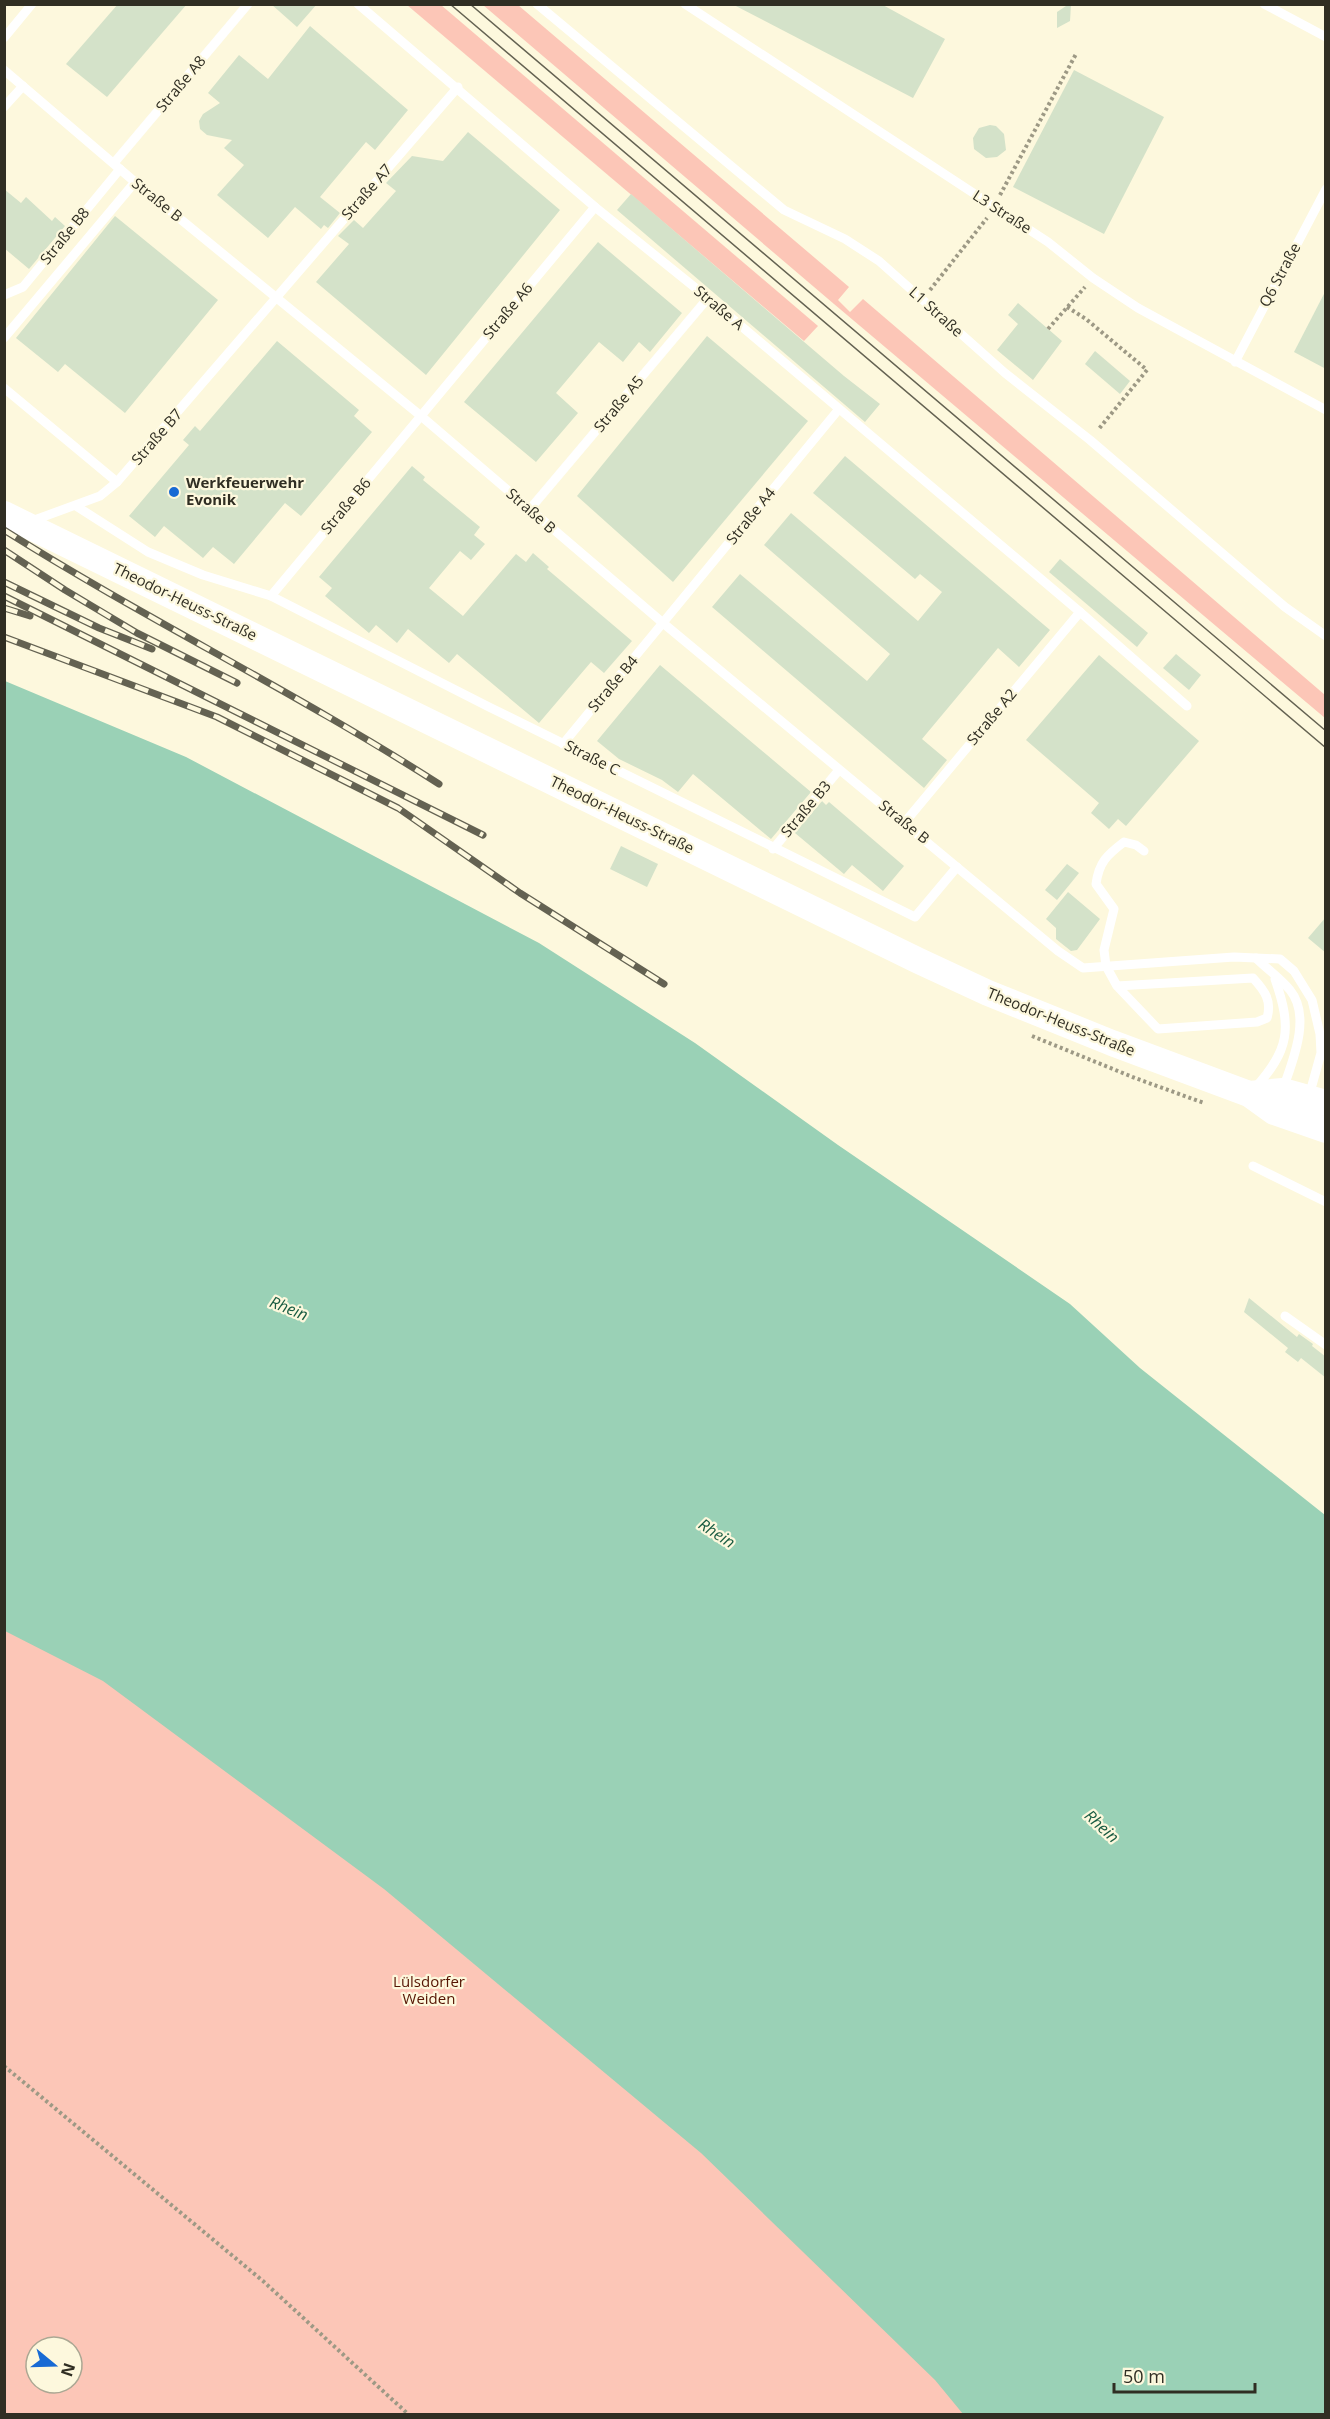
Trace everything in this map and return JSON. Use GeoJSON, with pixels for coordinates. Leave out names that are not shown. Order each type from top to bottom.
{"type":"FeatureCollection","features":[{"type":"Feature","properties":{"kind":"main road","name":"Theodor-Heuss-Straße"},"geometry":{"type":"LineString","coordinates":[[10,520],[988,993],[1112,1043],[1250,1094],[1309,1108],[1326,1130]]}},
{"type":"Feature","properties":{"kind":"lane"},"geometry":{"type":"LineString","coordinates":[[4,38],[32,4]]}},
{"type":"Feature","properties":{"kind":"lane","name":"Straße A8"},"geometry":{"type":"LineString","coordinates":[[117,166],[248,4]]}},
{"type":"Feature","properties":{"kind":"lane","name":"Straße A"},"geometry":{"type":"LineString","coordinates":[[358,4],[458,87],[595,207],[708,298],[1080,612],[1187,706]]}},
{"type":"Feature","properties":{"kind":"lane","name":"L1 Straße"},"geometry":{"type":"LineString","coordinates":[[537,4],[784,210],[845,238],[879,261],[1005,373],[1090,440],[1286,607],[1326,636]]}},
{"type":"Feature","properties":{"kind":"lane","name":"L3 Straße"},"geometry":{"type":"LineString","coordinates":[[685,4],[1048,242],[1093,278],[1138,308],[1326,410]]}},
{"type":"Feature","properties":{"kind":"lane"},"geometry":{"type":"LineString","coordinates":[[1264,4],[1326,38]]}},
{"type":"Feature","properties":{"kind":"lane","name":"Straße B"},"geometry":{"type":"LineString","coordinates":[[4,70],[135,182],[421,416],[663,623],[1058,951],[1083,968],[1234,957],[1280,959],[1294,971],[1312,1000],[1320,1034]]}},
{"type":"Feature","properties":{"kind":"lane"},"geometry":{"type":"LineString","coordinates":[[4,107],[23,86]]}},
{"type":"Feature","properties":{"kind":"lane","name":"Straße A7"},"geometry":{"type":"LineString","coordinates":[[277,297],[458,87]]}},
{"type":"Feature","properties":{"kind":"lane","name":"Straße B8"},"geometry":{"type":"LineString","coordinates":[[4,295],[23,288],[117,166]]}},
{"type":"Feature","properties":{"kind":"lane"},"geometry":{"type":"LineString","coordinates":[[4,338],[135,182]]}},
{"type":"Feature","properties":{"kind":"lane","name":"Q6 Straße"},"geometry":{"type":"LineString","coordinates":[[1235,362],[1326,189]]}},
{"type":"Feature","properties":{"kind":"lane","name":"Straße A6"},"geometry":{"type":"LineString","coordinates":[[421,416],[595,207]]}},
{"type":"Feature","properties":{"kind":"lane","name":"Straße B7"},"geometry":{"type":"LineString","coordinates":[[10,520],[76,506],[100,496],[117,482],[277,297]]}},
{"type":"Feature","properties":{"kind":"lane","name":"Straße A5"},"geometry":{"type":"LineString","coordinates":[[530,509],[708,298]]}},
{"type":"Feature","properties":{"kind":"lane"},"geometry":{"type":"LineString","coordinates":[[4,388],[117,482]]}},
{"type":"Feature","properties":{"kind":"lane","name":"Straße A4"},"geometry":{"type":"LineString","coordinates":[[663,623],[839,409]]}},
{"type":"Feature","properties":{"kind":"lane","name":"Straße B6"},"geometry":{"type":"LineString","coordinates":[[270,596],[421,416]]}},
{"type":"Feature","properties":{"kind":"lane","name":"Straße C"},"geometry":{"type":"LineString","coordinates":[[76,506],[148,552],[203,575],[270,596],[773,849],[915,917],[957,867]]}},
{"type":"Feature","properties":{"kind":"lane","name":"Straße A2"},"geometry":{"type":"LineString","coordinates":[[905,822],[1080,612]]}},
{"type":"Feature","properties":{"kind":"lane","name":"Straße B4"},"geometry":{"type":"LineString","coordinates":[[563,744],[663,623]]}},
{"type":"Feature","properties":{"kind":"lane","name":"Straße B3"},"geometry":{"type":"LineString","coordinates":[[773,849],[839,770]]}},
{"type":"Feature","properties":{"kind":"lane"},"geometry":{"type":"LineString","coordinates":[[1117,986],[1253,978],[1266,992],[1270,1008],[1266,1018],[1257,1022],[1158,1029],[1117,986],[1106,966],[1104,950],[1114,909],[1095,884],[1099,866],[1124,842],[1136,845],[1144,851]]}},
{"type":"Feature","properties":{"kind":"lane"},"geometry":{"type":"LineString","coordinates":[[1256,958],[1292,991],[1299,1011],[1300,1037],[1278,1102]]}},
{"type":"Feature","properties":{"kind":"lane"},"geometry":{"type":"LineString","coordinates":[[1250,1094],[1278,1058],[1285,1036],[1285,1009],[1274,976]]}},
{"type":"Feature","properties":{"kind":"lane"},"geometry":{"type":"LineString","coordinates":[[1320,1034],[1326,1048]]}},
{"type":"Feature","properties":{"kind":"lane"},"geometry":{"type":"LineString","coordinates":[[1309,1108],[1321,1053],[1320,1034]]}},
{"type":"Feature","properties":{"kind":"lane"},"geometry":{"type":"LineString","coordinates":[[1253,1166],[1326,1202]]}},
{"type":"Feature","properties":{"kind":"lane"},"geometry":{"type":"LineString","coordinates":[[1285,1316],[1326,1346]]}},
{"type":"Feature","properties":{"kind":"path"},"geometry":{"type":"LineString","coordinates":[[922,299],[966,246],[993,207],[1076,54]]}},
{"type":"Feature","properties":{"kind":"path"},"geometry":{"type":"LineString","coordinates":[[1048,328],[1093,278]]}},
{"type":"Feature","properties":{"kind":"path"},"geometry":{"type":"LineString","coordinates":[[1067,307],[1086,319],[1147,370],[1090,440]]}},
{"type":"Feature","properties":{"kind":"path"},"geometry":{"type":"LineString","coordinates":[[4,2066],[263,2282],[408,2415]]}},
{"type":"Feature","properties":{"kind":"green space"},"geometry":{"type":"Polygon","coordinates":[[[407,5],[441,5],[818,326],[804,341],[407,5]]]}},
{"type":"Feature","properties":{"kind":"green space"},"geometry":{"type":"Polygon","coordinates":[[[483,5],[518,5],[849,287],[838,300],[850,312],[863,299],[1325,695],[1325,718],[834,304],[483,5]]]}},
{"type":"Feature","properties":{"kind":"green space","name":"Lülsdorfer Weiden"},"geometry":{"type":"Polygon","coordinates":[[[4,1187],[1325,2414],[5,2414],[4,1187]]]}},
{"type":"Feature","properties":{"kind":"water","name":"Rhein"},"geometry":{"type":"Polygon","coordinates":[[[5,681],[186,757],[539,943],[695,1043],[838,1145],[1070,1304],[1140,1368],[1325,1515],[1325,2414],[963,2414],[935,2380],[701,2153],[384,1889],[103,1681],[5,1631],[5,681]]]}},
{"type":"Feature","properties":{"kind":"building"},"geometry":{"type":"Polygon","coordinates":[[[118,4],[187,4],[107,97],[66,64],[118,4]]]}},
{"type":"Feature","properties":{"kind":"building"},"geometry":{"type":"Polygon","coordinates":[[[271,4],[317,4],[297,27],[271,4]]]}},
{"type":"Feature","properties":{"kind":"building"},"geometry":{"type":"Polygon","coordinates":[[[732,4],[881,4],[945,39],[913,98],[732,4]]]}},
{"type":"Feature","properties":{"kind":"building"},"geometry":{"type":"Polygon","coordinates":[[[1071,4],[1070,21],[1057,28],[1057,12],[1071,4]]]}},
{"type":"Feature","properties":{"kind":"building"},"geometry":{"type":"Polygon","coordinates":[[[310,26],[408,110],[375,150],[366,142],[320,197],[340,213],[328,228],[324,225],[321,229],[295,207],[268,238],[217,195],[244,165],[224,148],[232,140],[207,135],[200,129],[199,121],[203,114],[220,103],[208,93],[239,55],[268,79],[310,26]]]}},
{"type":"Feature","properties":{"kind":"building"},"geometry":{"type":"Polygon","coordinates":[[[1074,70],[1164,117],[1104,234],[1013,187],[1074,70]]]}},
{"type":"Feature","properties":{"kind":"building"},"geometry":{"type":"Polygon","coordinates":[[[996,126],[1004,134],[1006,150],[997,157],[986,158],[974,149],[973,138],[979,128],[996,126]]]}},
{"type":"Feature","properties":{"kind":"building"},"geometry":{"type":"Polygon","coordinates":[[[468,132],[560,210],[426,375],[316,282],[349,244],[338,236],[354,220],[363,228],[396,191],[386,183],[412,156],[443,161],[468,132]]]}},
{"type":"Feature","properties":{"kind":"building"},"geometry":{"type":"Polygon","coordinates":[[[4,189],[21,203],[26,197],[52,221],[55,217],[65,226],[29,269],[4,248],[4,189]]]}},
{"type":"Feature","properties":{"kind":"building"},"geometry":{"type":"Polygon","coordinates":[[[631,194],[844,376],[880,404],[865,422],[617,210],[631,194]]]}},
{"type":"Feature","properties":{"kind":"building"},"geometry":{"type":"Polygon","coordinates":[[[115,216],[218,300],[125,413],[65,364],[58,372],[16,338],[115,216]]]}},
{"type":"Feature","properties":{"kind":"building"},"geometry":{"type":"Polygon","coordinates":[[[598,242],[682,313],[650,352],[639,342],[623,362],[599,342],[556,393],[578,413],[536,462],[464,402],[598,242]]]}},
{"type":"Feature","properties":{"kind":"building"},"geometry":{"type":"Polygon","coordinates":[[[1326,290],[1326,369],[1294,352],[1326,290]]]}},
{"type":"Feature","properties":{"kind":"building"},"geometry":{"type":"Polygon","coordinates":[[[1018,303],[1062,341],[1033,380],[997,350],[1018,324],[1008,315],[1018,303]]]}},
{"type":"Feature","properties":{"kind":"building"},"geometry":{"type":"Polygon","coordinates":[[[707,336],[808,421],[673,582],[577,496],[707,336]]]}},
{"type":"Feature","properties":{"kind":"building"},"geometry":{"type":"Polygon","coordinates":[[[277,341],[359,410],[354,416],[372,432],[301,516],[285,503],[234,564],[213,547],[203,558],[164,526],[155,537],[129,516],[189,445],[183,440],[195,426],[200,431],[277,341]]]}},
{"type":"Feature","properties":{"kind":"building"},"geometry":{"type":"Polygon","coordinates":[[[1095,351],[1130,381],[1120,394],[1085,364],[1095,351]]]}},
{"type":"Feature","properties":{"kind":"building"},"geometry":{"type":"Polygon","coordinates":[[[845,456],[1050,630],[1019,667],[998,648],[922,739],[947,760],[924,788],[712,607],[740,574],[867,681],[890,654],[764,545],[791,513],[918,621],[942,592],[920,574],[915,579],[813,493],[845,456]]]}},
{"type":"Feature","properties":{"kind":"building"},"geometry":{"type":"Polygon","coordinates":[[[412,466],[425,477],[423,480],[480,527],[474,535],[485,544],[471,560],[460,551],[429,588],[463,616],[516,554],[526,562],[533,553],[549,567],[547,569],[632,641],[604,673],[591,662],[539,723],[457,654],[449,663],[408,629],[397,643],[376,625],[369,633],[325,596],[332,588],[319,577],[412,466]]]}},
{"type":"Feature","properties":{"kind":"building"},"geometry":{"type":"Polygon","coordinates":[[[1060,559],[1148,633],[1137,647],[1049,572],[1060,559]]]}},
{"type":"Feature","properties":{"kind":"building"},"geometry":{"type":"Polygon","coordinates":[[[1176,654],[1201,675],[1189,690],[1163,668],[1176,654]]]}},
{"type":"Feature","properties":{"kind":"building"},"geometry":{"type":"Polygon","coordinates":[[[1099,655],[1199,741],[1126,826],[1118,819],[1109,829],[1091,813],[1099,803],[1026,740],[1099,655]]]}},
{"type":"Feature","properties":{"kind":"building"},"geometry":{"type":"Polygon","coordinates":[[[660,665],[811,792],[771,839],[693,774],[678,792],[662,780],[619,759],[597,741],[660,665]]]}},
{"type":"Feature","properties":{"kind":"building"},"geometry":{"type":"Polygon","coordinates":[[[822,801],[826,805],[829,802],[904,866],[883,891],[852,865],[844,874],[795,833],[822,801]]]}},
{"type":"Feature","properties":{"kind":"building"},"geometry":{"type":"Polygon","coordinates":[[[621,846],[658,864],[647,887],[610,869],[621,846]]]}},
{"type":"Feature","properties":{"kind":"building"},"geometry":{"type":"Polygon","coordinates":[[[1067,864],[1079,873],[1057,900],[1045,890],[1067,864]]]}},
{"type":"Feature","properties":{"kind":"building"},"geometry":{"type":"Polygon","coordinates":[[[1068,892],[1100,919],[1077,950],[1071,951],[1056,939],[1056,928],[1046,919],[1068,892]]]}},
{"type":"Feature","properties":{"kind":"building"},"geometry":{"type":"Polygon","coordinates":[[[1326,917],[1326,953],[1308,938],[1326,917]]]}},
{"type":"Feature","properties":{"kind":"building"},"geometry":{"type":"Polygon","coordinates":[[[1249,1298],[1297,1337],[1299,1334],[1313,1344],[1312,1346],[1326,1357],[1326,1378],[1301,1358],[1298,1362],[1285,1352],[1288,1348],[1244,1312],[1249,1298]]]}},
{"type":"Feature","properties":{"kind":"tram line"},"geometry":{"type":"LineString","coordinates":[[450,4],[1326,748]]}},
{"type":"Feature","properties":{"kind":"tram line"},"geometry":{"type":"LineString","coordinates":[[470,4],[1326,731]]}},
{"type":"Feature","properties":{"kind":"railway"},"geometry":{"type":"LineString","coordinates":[[4,530],[439,784]]}},
{"type":"Feature","properties":{"kind":"railway"},"geometry":{"type":"LineString","coordinates":[[4,550],[137,633],[237,683]]}},
{"type":"Feature","properties":{"kind":"railway"},"geometry":{"type":"LineString","coordinates":[[4,582],[99,628],[152,649]]}},
{"type":"Feature","properties":{"kind":"railway"},"geometry":{"type":"LineString","coordinates":[[4,596],[483,835]]}},
{"type":"Feature","properties":{"kind":"railway"},"geometry":{"type":"LineString","coordinates":[[4,608],[30,616]]}},
{"type":"Feature","properties":{"kind":"railway"},"geometry":{"type":"LineString","coordinates":[[4,637],[217,717],[398,808],[520,893],[664,984]]}},
{"type":"Feature","properties":{"kind":"place","name":"Werkfeuerwehr Evonik"},"geometry":{"type":"Point","coordinates":[174,492]}}]}
